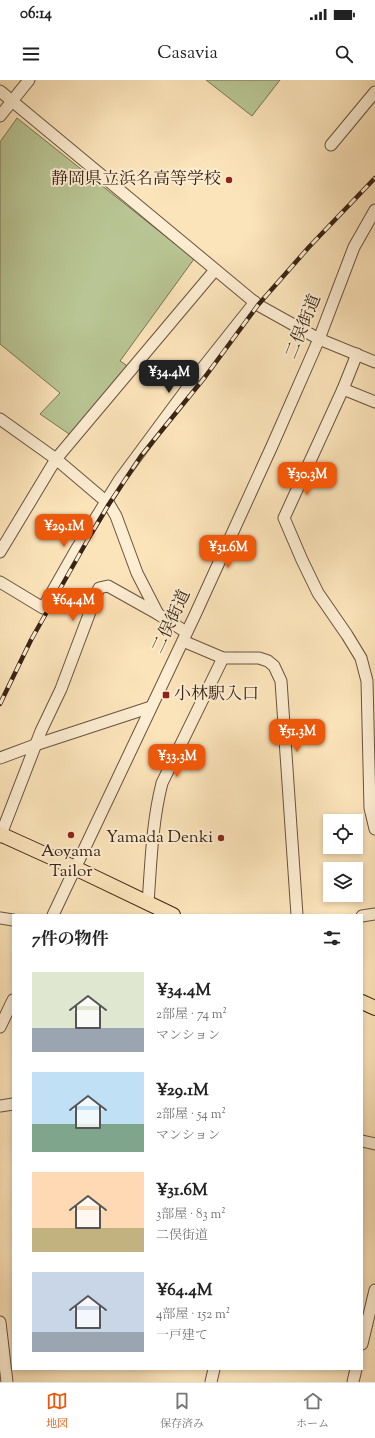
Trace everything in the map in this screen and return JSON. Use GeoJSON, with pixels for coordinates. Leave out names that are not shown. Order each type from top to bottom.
{"type":"FeatureCollection","features":[{"type":"Feature","properties":{"kind":"main road"},"geometry":{"type":"LineString","coordinates":[[0,835],[75,868],[171,914]]}},
{"type":"Feature","properties":{"kind":"main road"},"geometry":{"type":"LineString","coordinates":[[363,1002],[375,1008]]}},
{"type":"Feature","properties":{"kind":"street"},"geometry":{"type":"LineString","coordinates":[[0,116],[29,80]]}},
{"type":"Feature","properties":{"kind":"street"},"geometry":{"type":"LineString","coordinates":[[0,91],[255,302],[319,339],[375,362]]}},
{"type":"Feature","properties":{"kind":"street"},"geometry":{"type":"LineString","coordinates":[[331,145],[375,92]]}},
{"type":"Feature","properties":{"kind":"street","name":"二俣街道"},"geometry":{"type":"LineString","coordinates":[[53,914],[272,446],[319,339],[354,247],[375,210]]}},
{"type":"Feature","properties":{"kind":"street"},"geometry":{"type":"LineString","coordinates":[[0,552],[56,460],[215,270]]}},
{"type":"Feature","properties":{"kind":"street"},"geometry":{"type":"LineString","coordinates":[[0,582],[43,608],[76,550],[120,479],[177,402],[255,302]]}},
{"type":"Feature","properties":{"kind":"street"},"geometry":{"type":"LineString","coordinates":[[357,354],[343,389],[284,518],[318,593],[361,658],[367,681],[370,808],[375,829]]}},
{"type":"Feature","properties":{"kind":"street"},"geometry":{"type":"LineString","coordinates":[[343,389],[375,402]]}},
{"type":"Feature","properties":{"kind":"street"},"geometry":{"type":"LineString","coordinates":[[0,418],[56,460],[106,501],[116,516],[137,573],[158,614]]}},
{"type":"Feature","properties":{"kind":"street"},"geometry":{"type":"LineString","coordinates":[[0,835],[35,745],[61,689],[99,588],[108,586],[158,614],[184,636],[223,658],[259,658],[268,661],[274,666],[281,681],[297,914]]}},
{"type":"Feature","properties":{"kind":"street"},"geometry":{"type":"LineString","coordinates":[[148,903],[158,796],[162,783],[223,658]]}},
{"type":"Feature","properties":{"kind":"street"},"geometry":{"type":"LineString","coordinates":[[0,758],[151,707]]}},
{"type":"Feature","properties":{"kind":"street"},"geometry":{"type":"LineString","coordinates":[[363,916],[375,914]]}},
{"type":"Feature","properties":{"kind":"street"},"geometry":{"type":"LineString","coordinates":[[0,918],[12,920]]}},
{"type":"Feature","properties":{"kind":"street"},"geometry":{"type":"LineString","coordinates":[[0,1027],[12,1002]]}},
{"type":"Feature","properties":{"kind":"street"},"geometry":{"type":"LineString","coordinates":[[0,1106],[12,1104]]}},
{"type":"Feature","properties":{"kind":"street"},"geometry":{"type":"LineString","coordinates":[[363,1141],[375,1144]]}},
{"type":"Feature","properties":{"kind":"street"},"geometry":{"type":"LineString","coordinates":[[363,1340],[375,1290]]}},
{"type":"Feature","properties":{"kind":"street"},"geometry":{"type":"LineString","coordinates":[[0,1322],[7,1382]]}},
{"type":"Feature","properties":{"kind":"street"},"geometry":{"type":"LineString","coordinates":[[211,1382],[214,1370]]}},
{"type":"Feature","properties":{"kind":"street"},"geometry":{"type":"LineString","coordinates":[[353,1382],[356,1370]]}},
{"type":"Feature","properties":{"kind":"green space"},"geometry":{"type":"Polygon","coordinates":[[[206,80],[280,80],[252,116],[206,80]]]}},
{"type":"Feature","properties":{"kind":"green space"},"geometry":{"type":"Polygon","coordinates":[[[17,118],[194,259],[120,361],[129,367],[72,436],[40,414],[60,393],[0,344],[0,142],[17,118]]]}},
{"type":"Feature","properties":{"kind":"railway"},"geometry":{"type":"LineString","coordinates":[[0,704],[31,640],[91,534],[141,456],[205,377],[258,305],[309,247],[375,178]]}},
{"type":"Feature","properties":{"kind":"place","name":"静岡県立浜名高等学校"},"geometry":{"type":"Point","coordinates":[229,180]}},
{"type":"Feature","properties":{"kind":"place","name":"小林駅入口"},"geometry":{"type":"Point","coordinates":[166,695]}},
{"type":"Feature","properties":{"kind":"place","name":"Aoyama Tailor"},"geometry":{"type":"Point","coordinates":[71,835]}},
{"type":"Feature","properties":{"kind":"place","name":"Yamada Denki"},"geometry":{"type":"Point","coordinates":[221,838]}}]}
